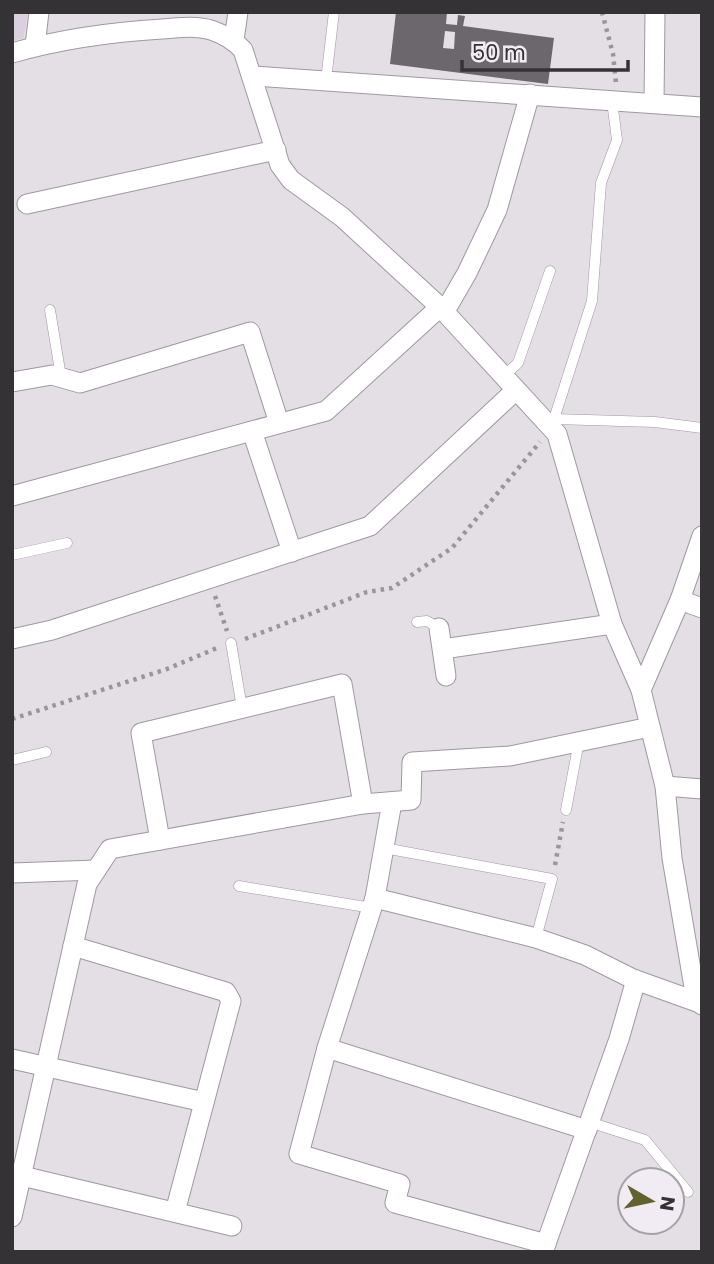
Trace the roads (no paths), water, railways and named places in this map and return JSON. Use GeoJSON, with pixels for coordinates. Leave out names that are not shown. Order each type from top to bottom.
{"type":"FeatureCollection","features":[{"type":"Feature","properties":{"kind":"street"},"geometry":{"type":"LineString","coordinates":[[35,47],[39,12]]}},
{"type":"Feature","properties":{"kind":"street"},"geometry":{"type":"LineString","coordinates":[[234,40],[238,12]]}},
{"type":"Feature","properties":{"kind":"street"},"geometry":{"type":"LineString","coordinates":[[654,103],[656,12]]}},
{"type":"Feature","properties":{"kind":"street"},"geometry":{"type":"LineString","coordinates":[[12,53],[127,31],[195,27],[211,30],[234,40],[243,50],[281,165],[291,180],[342,217],[442,309],[552,424],[612,624],[641,690],[665,786],[672,858],[695,987],[701,1004]]}},
{"type":"Feature","properties":{"kind":"street"},"geometry":{"type":"LineString","coordinates":[[253,75],[702,107]]}},
{"type":"Feature","properties":{"kind":"street"},"geometry":{"type":"LineString","coordinates":[[12,496],[326,411],[442,309],[467,273],[496,210],[530,94]]}},
{"type":"Feature","properties":{"kind":"street"},"geometry":{"type":"LineString","coordinates":[[27,204],[276,150]]}},
{"type":"Feature","properties":{"kind":"street"},"geometry":{"type":"LineString","coordinates":[[12,382],[52,375],[80,383],[250,332],[279,423]]}},
{"type":"Feature","properties":{"kind":"street"},"geometry":{"type":"LineString","coordinates":[[12,639],[52,630],[370,526],[510,383]]}},
{"type":"Feature","properties":{"kind":"street"},"geometry":{"type":"LineString","coordinates":[[252,431],[292,552]]}},
{"type":"Feature","properties":{"kind":"street"},"geometry":{"type":"LineString","coordinates":[[641,690],[680,600],[702,536]]}},
{"type":"Feature","properties":{"kind":"street"},"geometry":{"type":"LineString","coordinates":[[680,600],[702,608]]}},
{"type":"Feature","properties":{"kind":"street"},"geometry":{"type":"LineString","coordinates":[[443,649],[612,624]]}},
{"type":"Feature","properties":{"kind":"street"},"geometry":{"type":"LineString","coordinates":[[439,628],[446,676]]}},
{"type":"Feature","properties":{"kind":"street"},"geometry":{"type":"LineString","coordinates":[[160,841],[141,733],[342,684],[363,804]]}},
{"type":"Feature","properties":{"kind":"street"},"geometry":{"type":"LineString","coordinates":[[12,1217],[86,884],[110,849],[363,804],[411,800],[412,762],[510,756],[650,727]]}},
{"type":"Feature","properties":{"kind":"street"},"geometry":{"type":"LineString","coordinates":[[665,786],[702,789]]}},
{"type":"Feature","properties":{"kind":"street"},"geometry":{"type":"LineString","coordinates":[[392,802],[374,903],[327,1048],[299,1154],[400,1184],[395,1203],[545,1248],[619,1039],[636,980]]}},
{"type":"Feature","properties":{"kind":"street"},"geometry":{"type":"LineString","coordinates":[[12,873],[96,870]]}},
{"type":"Feature","properties":{"kind":"street"},"geometry":{"type":"LineString","coordinates":[[374,903],[536,938],[585,955],[636,980],[701,1004]]}},
{"type":"Feature","properties":{"kind":"street"},"geometry":{"type":"LineString","coordinates":[[73,946],[226,992],[231,1001],[175,1212]]}},
{"type":"Feature","properties":{"kind":"street"},"geometry":{"type":"LineString","coordinates":[[327,1048],[588,1126]]}},
{"type":"Feature","properties":{"kind":"street"},"geometry":{"type":"LineString","coordinates":[[12,1059],[204,1102]]}},
{"type":"Feature","properties":{"kind":"street"},"geometry":{"type":"LineString","coordinates":[[22,1176],[232,1226]]}},
{"type":"Feature","properties":{"kind":"lane"},"geometry":{"type":"LineString","coordinates":[[326,80],[334,12]]}},
{"type":"Feature","properties":{"kind":"lane"},"geometry":{"type":"LineString","coordinates":[[615,101],[617,140],[601,183],[593,301],[552,424],[655,422],[702,428]]}},
{"type":"Feature","properties":{"kind":"lane"},"geometry":{"type":"LineString","coordinates":[[510,383],[550,271]]}},
{"type":"Feature","properties":{"kind":"lane"},"geometry":{"type":"LineString","coordinates":[[50,310],[61,377]]}},
{"type":"Feature","properties":{"kind":"lane"},"geometry":{"type":"LineString","coordinates":[[12,555],[67,543]]}},
{"type":"Feature","properties":{"kind":"lane"},"geometry":{"type":"LineString","coordinates":[[418,622],[427,621],[439,628]]}},
{"type":"Feature","properties":{"kind":"lane"},"geometry":{"type":"LineString","coordinates":[[231,643],[242,708]]}},
{"type":"Feature","properties":{"kind":"lane"},"geometry":{"type":"LineString","coordinates":[[565,810],[579,741]]}},
{"type":"Feature","properties":{"kind":"lane"},"geometry":{"type":"LineString","coordinates":[[12,760],[46,752]]}},
{"type":"Feature","properties":{"kind":"lane"},"geometry":{"type":"LineString","coordinates":[[384,848],[552,879],[536,938]]}},
{"type":"Feature","properties":{"kind":"lane"},"geometry":{"type":"LineString","coordinates":[[239,886],[374,903]]}},
{"type":"Feature","properties":{"kind":"lane"},"geometry":{"type":"LineString","coordinates":[[588,1126],[645,1140],[688,1192]]}}]}
